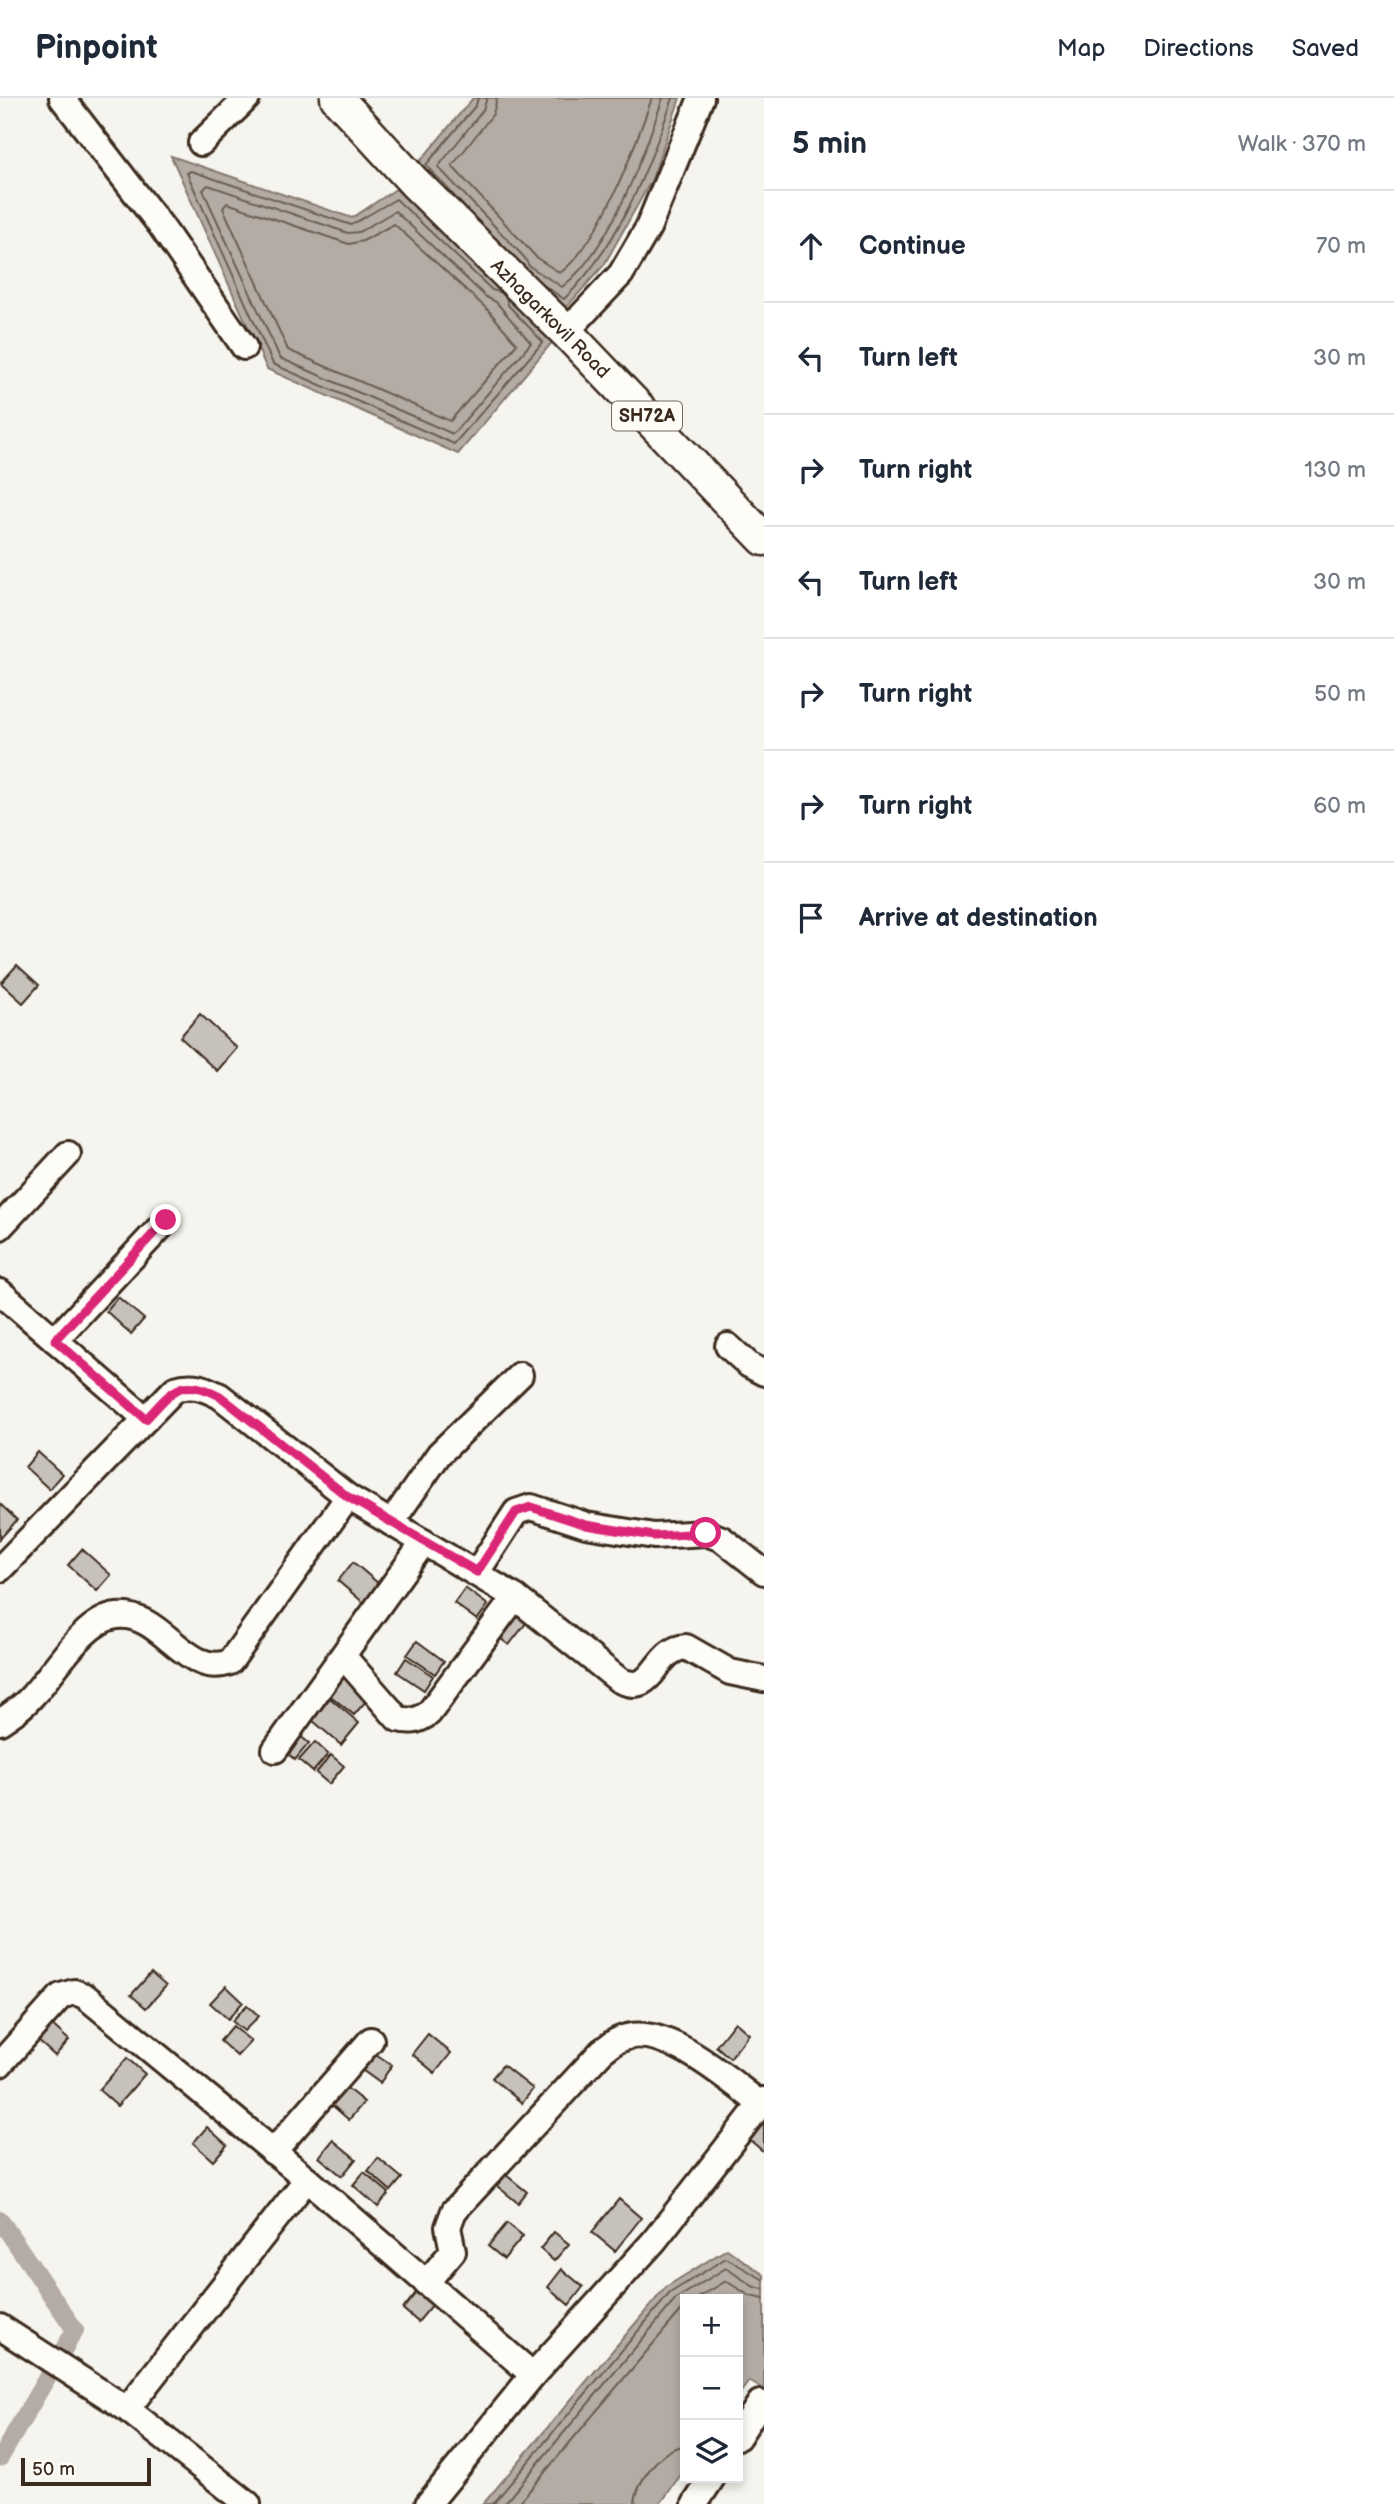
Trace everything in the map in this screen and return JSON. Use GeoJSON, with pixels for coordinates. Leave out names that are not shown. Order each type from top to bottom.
{"type":"FeatureCollection","features":[{"type":"Feature","properties":{"kind":"main road","name":"Azhagarkovil Road"},"geometry":{"type":"LineString","coordinates":[[337,98],[414,182],[566,332],[764,539]]}},
{"type":"Feature","properties":{"kind":"street"},"geometry":{"type":"LineString","coordinates":[[62,98],[162,226],[244,347]]}},
{"type":"Feature","properties":{"kind":"street"},"geometry":{"type":"LineString","coordinates":[[201,143],[247,98]]}},
{"type":"Feature","properties":{"kind":"street"},"geometry":{"type":"LineString","coordinates":[[566,332],[621,274],[648,228],[701,98]]}},
{"type":"Feature","properties":{"kind":"street"},"geometry":{"type":"LineString","coordinates":[[0,1227],[68,1154]]}},
{"type":"Feature","properties":{"kind":"street"},"geometry":{"type":"LineString","coordinates":[[55,1340],[166,1220]]}},
{"type":"Feature","properties":{"kind":"street"},"geometry":{"type":"LineString","coordinates":[[0,1292],[146,1419]]}},
{"type":"Feature","properties":{"kind":"street"},"geometry":{"type":"LineString","coordinates":[[728,1346],[749,1365],[764,1373]]}},
{"type":"Feature","properties":{"kind":"street"},"geometry":{"type":"LineString","coordinates":[[390,1523],[439,1454],[520,1375]]}},
{"type":"Feature","properties":{"kind":"street"},"geometry":{"type":"LineString","coordinates":[[0,1569],[176,1388],[187,1385],[203,1387],[220,1396],[348,1497],[515,1597],[602,1667],[630,1685],[639,1684],[649,1678],[668,1652],[686,1647],[730,1672],[764,1679]]}},
{"type":"Feature","properties":{"kind":"street"},"geometry":{"type":"LineString","coordinates":[[0,1722],[34,1695],[68,1653],[97,1624],[116,1616],[132,1617],[153,1625],[189,1656],[205,1663],[220,1666],[230,1662],[348,1497]]}},
{"type":"Feature","properties":{"kind":"street"},"geometry":{"type":"LineString","coordinates":[[477,1572],[516,1512],[531,1507],[576,1522],[654,1536],[706,1533],[722,1539],[764,1572]]}},
{"type":"Feature","properties":{"kind":"street"},"geometry":{"type":"LineString","coordinates":[[275,1750],[424,1542]]}},
{"type":"Feature","properties":{"kind":"street"},"geometry":{"type":"LineString","coordinates":[[343,1656],[398,1718],[409,1721],[420,1719],[429,1713],[515,1597]]}},
{"type":"Feature","properties":{"kind":"street"},"geometry":{"type":"LineString","coordinates":[[0,2064],[61,1996],[74,1992],[104,2008],[533,2375]]}},
{"type":"Feature","properties":{"kind":"street"},"geometry":{"type":"LineString","coordinates":[[426,2283],[453,2251],[448,2227],[454,2211],[602,2051],[622,2038],[646,2036],[690,2052],[762,2102],[654,2241],[533,2375],[428,2504]]}},
{"type":"Feature","properties":{"kind":"street"},"geometry":{"type":"LineString","coordinates":[[273,2152],[371,2040]]}},
{"type":"Feature","properties":{"kind":"street"},"geometry":{"type":"LineString","coordinates":[[127,2409],[307,2179]]}},
{"type":"Feature","properties":{"kind":"street"},"geometry":{"type":"LineString","coordinates":[[0,2326],[127,2409],[248,2504]]}},
{"type":"Feature","properties":{"kind":"street"},"geometry":{"type":"LineString","coordinates":[[743,2429],[760,2403],[764,2405]]}},
{"type":"Feature","properties":{"kind":"street"},"geometry":{"type":"LineString","coordinates":[[695,2504],[709,2483]]}},
{"type":"Feature","properties":{"kind":"water"},"geometry":{"type":"Polygon","coordinates":[[[473,98],[680,98],[652,179],[604,265],[564,310],[554,340],[458,454],[267,369],[171,156],[352,218],[396,189],[498,286],[416,166],[473,98]]]}},
{"type":"Feature","properties":{"kind":"water"},"geometry":{"type":"Polygon","coordinates":[[[727,2249],[764,2275],[764,2390],[749,2381],[743,2389],[743,2294],[680,2294],[680,2476],[660,2504],[483,2504],[666,2287],[727,2249]]]}},
{"type":"Feature","properties":{"kind":"building"},"geometry":{"type":"Polygon","coordinates":[[[17,965],[39,985],[23,1003],[1,983],[17,965]]]}},
{"type":"Feature","properties":{"kind":"building"},"geometry":{"type":"Polygon","coordinates":[[[200,1014],[237,1048],[217,1071],[180,1037],[200,1014]]]}},
{"type":"Feature","properties":{"kind":"building"},"geometry":{"type":"Polygon","coordinates":[[[118,1297],[144,1319],[131,1334],[106,1311],[118,1297]]]}},
{"type":"Feature","properties":{"kind":"building"},"geometry":{"type":"Polygon","coordinates":[[[38,1452],[62,1474],[49,1489],[25,1467],[38,1452]]]}},
{"type":"Feature","properties":{"kind":"building"},"geometry":{"type":"Polygon","coordinates":[[[0,1504],[17,1520],[0,1539],[0,1504]]]}},
{"type":"Feature","properties":{"kind":"building"},"geometry":{"type":"Polygon","coordinates":[[[82,1549],[111,1575],[97,1591],[68,1565],[82,1549]]]}},
{"type":"Feature","properties":{"kind":"building"},"geometry":{"type":"Polygon","coordinates":[[[353,1562],[379,1584],[364,1603],[338,1581],[353,1562]]]}},
{"type":"Feature","properties":{"kind":"building"},"geometry":{"type":"Polygon","coordinates":[[[465,1588],[488,1605],[477,1620],[454,1603],[465,1588]]]}},
{"type":"Feature","properties":{"kind":"building"},"geometry":{"type":"Polygon","coordinates":[[[515,1600],[533,1614],[509,1645],[491,1631],[515,1600]]]}},
{"type":"Feature","properties":{"kind":"building"},"geometry":{"type":"Polygon","coordinates":[[[417,1641],[444,1661],[435,1674],[407,1655],[417,1641]]]}},
{"type":"Feature","properties":{"kind":"building"},"geometry":{"type":"Polygon","coordinates":[[[406,1658],[433,1676],[424,1690],[397,1672],[406,1658]]]}},
{"type":"Feature","properties":{"kind":"building"},"geometry":{"type":"Polygon","coordinates":[[[346,1671],[373,1693],[354,1715],[327,1693],[346,1671]]]}},
{"type":"Feature","properties":{"kind":"building"},"geometry":{"type":"Polygon","coordinates":[[[330,1698],[359,1723],[341,1745],[312,1720],[330,1698]]]}},
{"type":"Feature","properties":{"kind":"building"},"geometry":{"type":"Polygon","coordinates":[[[300,1736],[309,1743],[295,1760],[286,1752],[300,1736]]]}},
{"type":"Feature","properties":{"kind":"building"},"geometry":{"type":"Polygon","coordinates":[[[315,1742],[328,1754],[313,1772],[299,1760],[315,1742]]]}},
{"type":"Feature","properties":{"kind":"building"},"geometry":{"type":"Polygon","coordinates":[[[331,1755],[344,1766],[329,1784],[316,1773],[331,1755]]]}},
{"type":"Feature","properties":{"kind":"building"},"geometry":{"type":"Polygon","coordinates":[[[151,1973],[166,1986],[146,2008],[131,1995],[151,1973]]]}},
{"type":"Feature","properties":{"kind":"building"},"geometry":{"type":"Polygon","coordinates":[[[226,1986],[243,2002],[228,2019],[210,2003],[226,1986]]]}},
{"type":"Feature","properties":{"kind":"building"},"geometry":{"type":"Polygon","coordinates":[[[247,2005],[259,2016],[244,2031],[232,2021],[247,2005]]]}},
{"type":"Feature","properties":{"kind":"building"},"geometry":{"type":"Polygon","coordinates":[[[49,2022],[69,2040],[55,2056],[35,2038],[49,2022]]]}},
{"type":"Feature","properties":{"kind":"building"},"geometry":{"type":"Polygon","coordinates":[[[735,2022],[749,2034],[730,2058],[716,2046],[735,2022]]]}},
{"type":"Feature","properties":{"kind":"building"},"geometry":{"type":"Polygon","coordinates":[[[233,2026],[251,2041],[237,2056],[220,2041],[233,2026]]]}},
{"type":"Feature","properties":{"kind":"building"},"geometry":{"type":"Polygon","coordinates":[[[428,2034],[451,2053],[435,2073],[412,2054],[428,2034]]]}},
{"type":"Feature","properties":{"kind":"building"},"geometry":{"type":"Polygon","coordinates":[[[367,2048],[392,2065],[380,2083],[355,2065],[367,2048]]]}},
{"type":"Feature","properties":{"kind":"building"},"geometry":{"type":"Polygon","coordinates":[[[127,2058],[145,2074],[117,2106],[99,2090],[127,2058]]]}},
{"type":"Feature","properties":{"kind":"building"},"geometry":{"type":"Polygon","coordinates":[[[503,2065],[533,2089],[522,2103],[492,2078],[503,2065]]]}},
{"type":"Feature","properties":{"kind":"building"},"geometry":{"type":"Polygon","coordinates":[[[339,2082],[364,2102],[349,2120],[325,2099],[339,2082]]]}},
{"type":"Feature","properties":{"kind":"building"},"geometry":{"type":"Polygon","coordinates":[[[760,2118],[764,2121],[764,2152],[745,2136],[760,2118]]]}},
{"type":"Feature","properties":{"kind":"building"},"geometry":{"type":"Polygon","coordinates":[[[207,2127],[227,2145],[213,2161],[193,2143],[207,2127]]]}},
{"type":"Feature","properties":{"kind":"building"},"geometry":{"type":"Polygon","coordinates":[[[333,2140],[356,2159],[342,2176],[319,2157],[333,2140]]]}},
{"type":"Feature","properties":{"kind":"building"},"geometry":{"type":"Polygon","coordinates":[[[378,2158],[402,2178],[391,2191],[368,2171],[378,2158]]]}},
{"type":"Feature","properties":{"kind":"building"},"geometry":{"type":"Polygon","coordinates":[[[500,2170],[527,2192],[518,2203],[491,2181],[500,2170]]]}},
{"type":"Feature","properties":{"kind":"building"},"geometry":{"type":"Polygon","coordinates":[[[364,2172],[389,2193],[378,2207],[353,2185],[364,2172]]]}},
{"type":"Feature","properties":{"kind":"building"},"geometry":{"type":"Polygon","coordinates":[[[619,2199],[641,2218],[615,2251],[592,2232],[619,2199]]]}},
{"type":"Feature","properties":{"kind":"building"},"geometry":{"type":"Polygon","coordinates":[[[507,2223],[523,2236],[504,2259],[488,2246],[507,2223]]]}},
{"type":"Feature","properties":{"kind":"building"},"geometry":{"type":"Polygon","coordinates":[[[554,2232],[569,2244],[554,2261],[540,2249],[554,2232]]]}},
{"type":"Feature","properties":{"kind":"building"},"geometry":{"type":"Polygon","coordinates":[[[562,2269],[583,2287],[569,2305],[548,2287],[562,2269]]]}},
{"type":"Feature","properties":{"kind":"building"},"geometry":{"type":"Polygon","coordinates":[[[423,2284],[439,2297],[418,2322],[403,2309],[423,2284]]]}},
{"type":"Feature","properties":{"kind":"waterway"},"geometry":{"type":"LineString","coordinates":[[0,2220],[75,2330],[0,2458]]}},
{"type":"Feature","properties":{"kind":"route"},"geometry":{"type":"LineString","coordinates":[[166,1220],[55,1340],[146,1419],[176,1388],[187,1385],[203,1387],[220,1396],[348,1497],[477,1572],[516,1512],[523,1507],[542,1509],[566,1520],[586,1525],[654,1536],[706,1533]]}}]}
